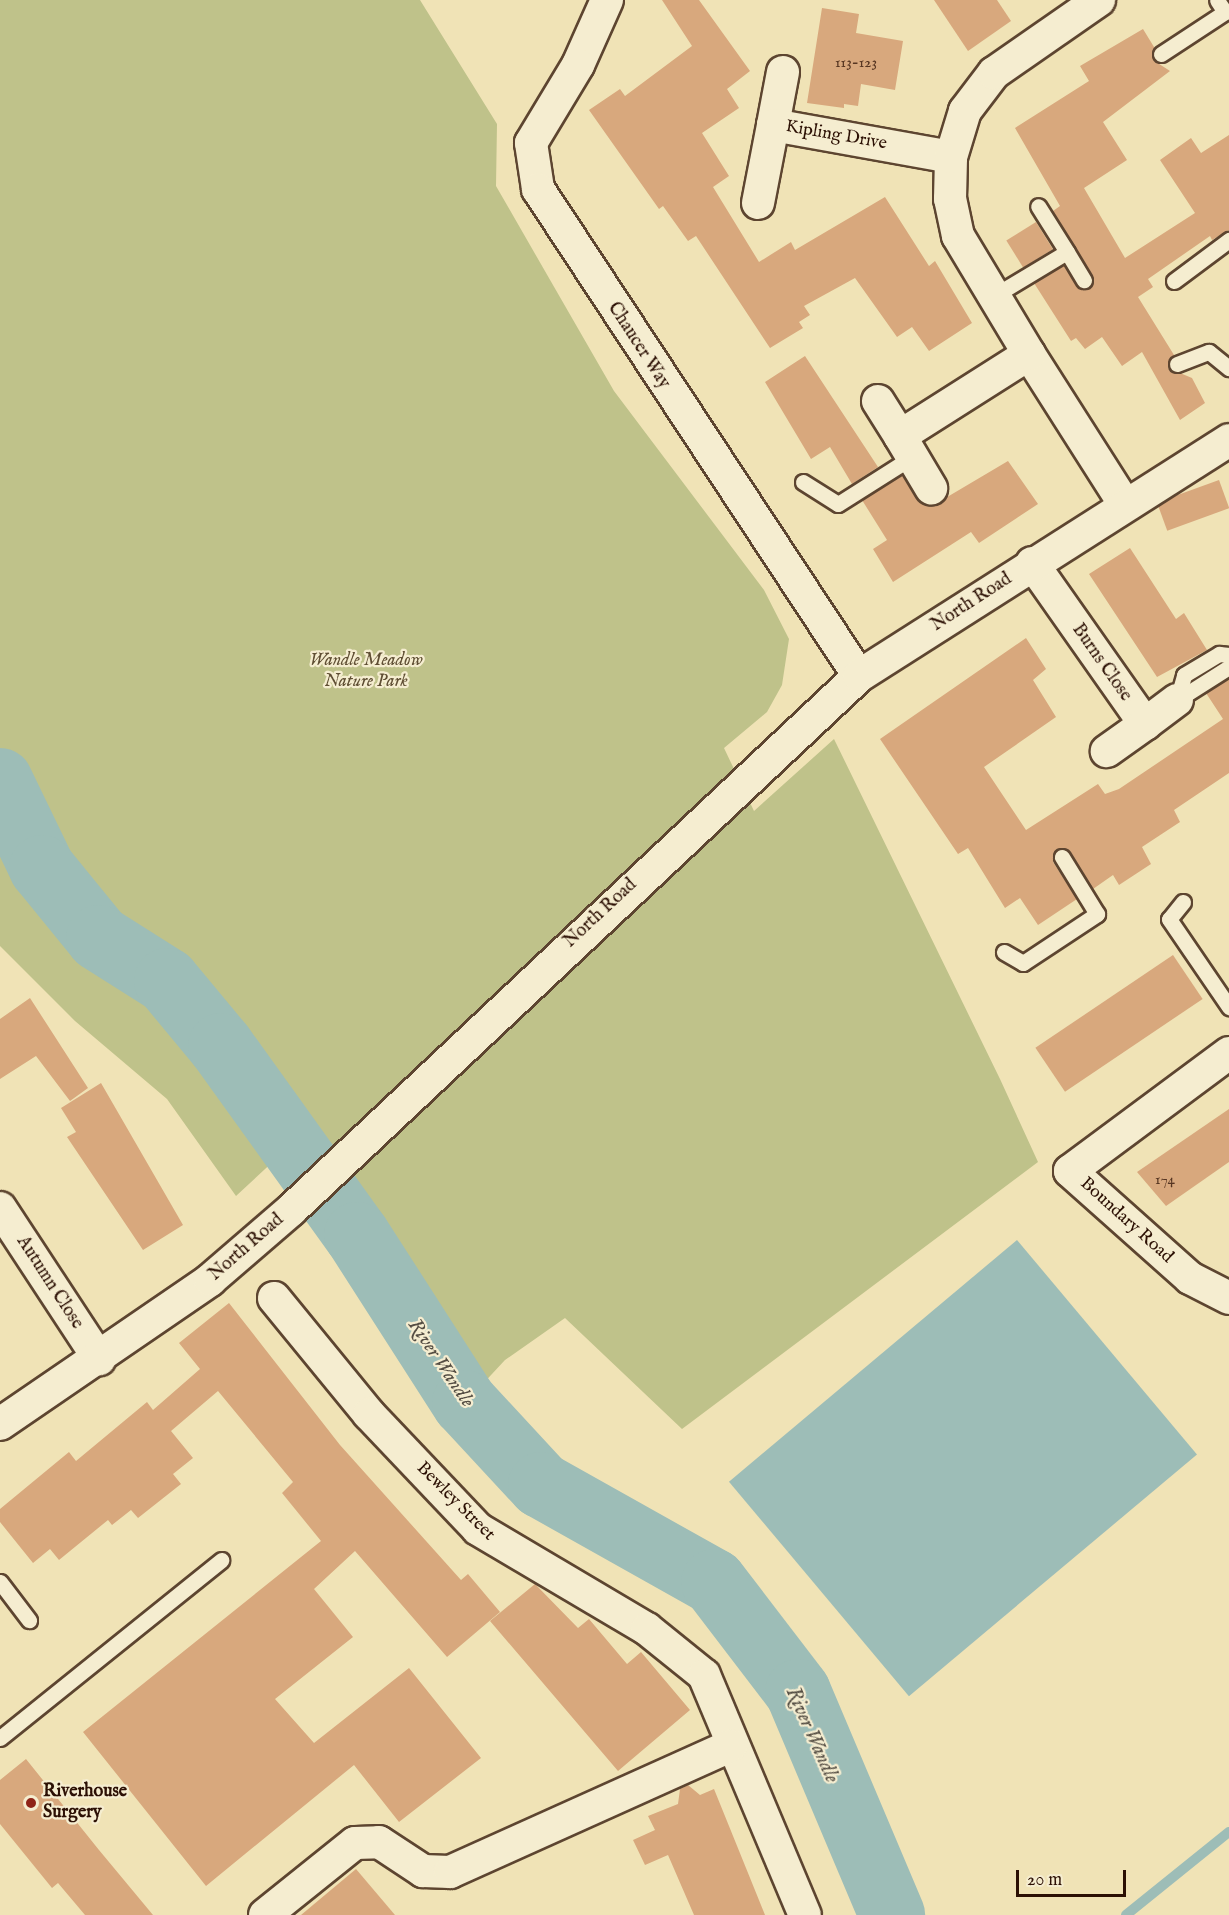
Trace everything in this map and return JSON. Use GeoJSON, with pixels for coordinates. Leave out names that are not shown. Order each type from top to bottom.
{"type":"FeatureCollection","features":[{"type":"Feature","properties":{"kind":"street","name":"Chaucer Way"},"geometry":{"type":"LineString","coordinates":[[607,0],[578,65],[531,143],[538,189],[860,676]]}},
{"type":"Feature","properties":{"kind":"street"},"geometry":{"type":"LineString","coordinates":[[1099,0],[994,73],[965,111],[951,157],[950,199],[958,236],[992,297],[1124,503]]}},
{"type":"Feature","properties":{"kind":"street","name":"Kipling Drive"},"geometry":{"type":"LineString","coordinates":[[783,72],[773,125],[951,157]]}},
{"type":"Feature","properties":{"kind":"street"},"geometry":{"type":"LineString","coordinates":[[758,203],[773,125]]}},
{"type":"Feature","properties":{"kind":"street"},"geometry":{"type":"LineString","coordinates":[[906,447],[1029,354]]}},
{"type":"Feature","properties":{"kind":"street"},"geometry":{"type":"LineString","coordinates":[[878,401],[931,488]]}},
{"type":"Feature","properties":{"kind":"street","name":"North Road"},"geometry":{"type":"LineString","coordinates":[[0,1424],[99,1359],[210,1280],[291,1210],[420,1086],[860,676],[1124,503],[1229,440]]}},
{"type":"Feature","properties":{"kind":"street","name":"Burns Close"},"geometry":{"type":"LineString","coordinates":[[1032,563],[1145,724]]}},
{"type":"Feature","properties":{"kind":"street"},"geometry":{"type":"LineString","coordinates":[[1107,751],[1177,700]]}},
{"type":"Feature","properties":{"kind":"street","name":"Boundary Road"},"geometry":{"type":"LineString","coordinates":[[1229,1053],[1070,1171],[1190,1278],[1229,1298]]}},
{"type":"Feature","properties":{"kind":"street","name":"Autumn Close"},"geometry":{"type":"LineString","coordinates":[[0,1208],[99,1359]]}},
{"type":"Feature","properties":{"kind":"street","name":"Bewley Street"},"geometry":{"type":"LineString","coordinates":[[274,1298],[369,1414],[478,1529],[684,1655],[704,1675],[731,1746],[805,1915]]}},
{"type":"Feature","properties":{"kind":"street"},"geometry":{"type":"LineString","coordinates":[[265,1915],[354,1843],[379,1842],[423,1871],[450,1872],[731,1746]]}},
{"type":"Feature","properties":{"kind":"lane"},"geometry":{"type":"LineString","coordinates":[[1161,54],[1225,12],[1217,0]]}},
{"type":"Feature","properties":{"kind":"lane"},"geometry":{"type":"LineString","coordinates":[[1038,206],[1084,280]]}},
{"type":"Feature","properties":{"kind":"lane"},"geometry":{"type":"LineString","coordinates":[[1174,281],[1229,240]]}},
{"type":"Feature","properties":{"kind":"lane"},"geometry":{"type":"LineString","coordinates":[[992,297],[1067,252]]}},
{"type":"Feature","properties":{"kind":"lane"},"geometry":{"type":"LineString","coordinates":[[1177,364],[1209,352],[1229,368]]}},
{"type":"Feature","properties":{"kind":"lane"},"geometry":{"type":"LineString","coordinates":[[803,482],[838,504],[906,447]]}},
{"type":"Feature","properties":{"kind":"lane"},"geometry":{"type":"LineString","coordinates":[[1177,700],[1184,675],[1219,654],[1229,655]]}},
{"type":"Feature","properties":{"kind":"lane"},"geometry":{"type":"LineString","coordinates":[[1177,700],[1229,667]]}},
{"type":"Feature","properties":{"kind":"lane"},"geometry":{"type":"LineString","coordinates":[[1004,952],[1023,963],[1097,914],[1062,857]]}},
{"type":"Feature","properties":{"kind":"lane"},"geometry":{"type":"LineString","coordinates":[[1183,902],[1169,919],[1229,1007]]}},
{"type":"Feature","properties":{"kind":"lane"},"geometry":{"type":"LineString","coordinates":[[0,1738],[221,1560]]}},
{"type":"Feature","properties":{"kind":"lane"},"geometry":{"type":"LineString","coordinates":[[0,1582],[29,1620]]}},
{"type":"Feature","properties":{"kind":"green space","name":"Wandle Meadow Nature Park"},"geometry":{"type":"Polygon","coordinates":[[[0,0],[420,0],[497,124],[496,186],[614,391],[764,590],[789,639],[782,685],[767,712],[724,748],[754,811],[834,739],[1000,1079],[1038,1162],[682,1429],[565,1318],[505,1360],[465,1403],[292,1144],[236,1196],[167,1099],[75,1021],[0,946],[0,0]]]}},
{"type":"Feature","properties":{"kind":"water"},"geometry":{"type":"Polygon","coordinates":[[[1017,1240],[1197,1454],[909,1696],[729,1482],[1017,1240]]]}},
{"type":"Feature","properties":{"kind":"building"},"geometry":{"type":"Polygon","coordinates":[[[662,0],[699,0],[750,71],[727,89],[739,108],[702,133],[729,176],[713,187],[759,262],[791,242],[795,250],[885,197],[929,266],[935,261],[972,323],[929,351],[912,327],[897,337],[855,278],[804,306],[810,315],[799,322],[803,328],[770,348],[696,236],[688,241],[663,206],[659,209],[589,110],[620,89],[625,96],[692,46],[662,0]]]}},
{"type":"Feature","properties":{"kind":"building"},"geometry":{"type":"Polygon","coordinates":[[[934,0],[997,0],[1011,21],[968,51],[934,0]]]}},
{"type":"Feature","properties":{"kind":"building"},"geometry":{"type":"Polygon","coordinates":[[[822,8],[859,14],[856,33],[903,41],[895,90],[861,84],[858,106],[844,104],[844,108],[807,103],[822,8]]]}},
{"type":"Feature","properties":{"kind":"building"},"geometry":{"type":"Polygon","coordinates":[[[1143,29],[1154,47],[1153,60],[1170,71],[1103,122],[1127,160],[1084,188],[1125,258],[1195,213],[1160,160],[1191,138],[1201,153],[1229,135],[1229,230],[1212,240],[1210,236],[1148,279],[1153,287],[1138,297],[1174,355],[1168,368],[1192,378],[1205,403],[1180,420],[1142,352],[1122,366],[1102,337],[1085,349],[1076,338],[1071,341],[1034,283],[1064,265],[1080,289],[1090,288],[1094,279],[1053,211],[1060,206],[1015,128],[1089,81],[1080,66],[1143,29]]]}},
{"type":"Feature","properties":{"kind":"building"},"geometry":{"type":"Polygon","coordinates":[[[1036,222],[1053,249],[1023,268],[1006,241],[1036,222]]]}},
{"type":"Feature","properties":{"kind":"building"},"geometry":{"type":"Polygon","coordinates":[[[805,356],[878,467],[852,484],[830,447],[811,459],[765,382],[805,356]]]}},
{"type":"Feature","properties":{"kind":"building"},"geometry":{"type":"Polygon","coordinates":[[[1008,461],[1038,504],[979,543],[971,532],[893,582],[873,549],[887,540],[862,500],[902,475],[916,498],[932,506],[1008,461]]]}},
{"type":"Feature","properties":{"kind":"building"},"geometry":{"type":"Polygon","coordinates":[[[1219,480],[1229,508],[1167,531],[1157,503],[1219,480]]]}},
{"type":"Feature","properties":{"kind":"building"},"geometry":{"type":"Polygon","coordinates":[[[1130,548],[1176,619],[1184,613],[1207,650],[1157,677],[1089,574],[1130,548]]]}},
{"type":"Feature","properties":{"kind":"building"},"geometry":{"type":"Polygon","coordinates":[[[1026,638],[1046,669],[1033,680],[1056,717],[984,767],[1026,830],[1098,784],[1105,794],[1119,789],[1223,719],[1206,693],[1229,679],[1229,773],[1174,810],[1180,822],[1142,847],[1151,864],[1119,885],[1113,875],[1093,889],[1070,851],[1056,849],[1053,862],[1077,899],[1038,925],[1020,898],[1005,908],[968,848],[958,854],[880,739],[1026,638]]]}},
{"type":"Feature","properties":{"kind":"building"},"geometry":{"type":"Polygon","coordinates":[[[1173,955],[1203,999],[1065,1092],[1035,1048],[1173,955]]]}},
{"type":"Feature","properties":{"kind":"building"},"geometry":{"type":"Polygon","coordinates":[[[30,998],[88,1088],[70,1101],[36,1056],[0,1079],[0,1019],[30,998]]]}},
{"type":"Feature","properties":{"kind":"building"},"geometry":{"type":"Polygon","coordinates":[[[101,1083],[183,1225],[143,1250],[67,1137],[76,1132],[61,1108],[101,1083]]]}},
{"type":"Feature","properties":{"kind":"building"},"geometry":{"type":"Polygon","coordinates":[[[1229,1109],[1229,1162],[1166,1206],[1137,1172],[1229,1109]]]}},
{"type":"Feature","properties":{"kind":"building"},"geometry":{"type":"Polygon","coordinates":[[[229,1303],[340,1445],[461,1580],[468,1574],[500,1612],[447,1657],[355,1551],[314,1589],[353,1637],[275,1699],[314,1743],[409,1668],[481,1758],[399,1822],[354,1765],[206,1886],[83,1732],[321,1541],[282,1493],[293,1482],[218,1391],[171,1431],[193,1458],[173,1474],[181,1484],[138,1518],[131,1510],[112,1525],[108,1520],[59,1560],[50,1549],[33,1563],[0,1522],[0,1509],[69,1452],[76,1461],[147,1402],[153,1410],[200,1369],[179,1343],[229,1303]]]}},
{"type":"Feature","properties":{"kind":"building"},"geometry":{"type":"Polygon","coordinates":[[[535,1584],[578,1628],[589,1619],[627,1664],[641,1652],[690,1710],[618,1771],[490,1621],[535,1584]]]}},
{"type":"Feature","properties":{"kind":"building","name":"Riverhouse Surgery"},"geometry":{"type":"Polygon","coordinates":[[[26,1759],[153,1915],[85,1915],[58,1883],[52,1888],[0,1824],[0,1780],[26,1759]]]}},
{"type":"Feature","properties":{"kind":"building"},"geometry":{"type":"Polygon","coordinates":[[[688,1785],[700,1795],[714,1789],[765,1915],[694,1915],[668,1855],[645,1865],[633,1840],[655,1830],[648,1816],[678,1804],[680,1789],[688,1785]]]}},
{"type":"Feature","properties":{"kind":"building"},"geometry":{"type":"Polygon","coordinates":[[[356,1869],[395,1915],[301,1915],[356,1869]]]}},
{"type":"Feature","properties":{"kind":"waterway","name":"River Wandle"},"geometry":{"type":"LineString","coordinates":[[0,781],[42,868],[99,938],[167,981],[221,1046],[357,1235],[465,1403],[541,1485],[714,1582],[798,1692],[892,1915]]}},
{"type":"Feature","properties":{"kind":"waterway"},"geometry":{"type":"LineString","coordinates":[[1126,1915],[1229,1832]]}},
{"type":"Feature","properties":{"kind":"place","name":"Riverhouse Surgery"},"geometry":{"type":"Point","coordinates":[31,1803]}}]}
